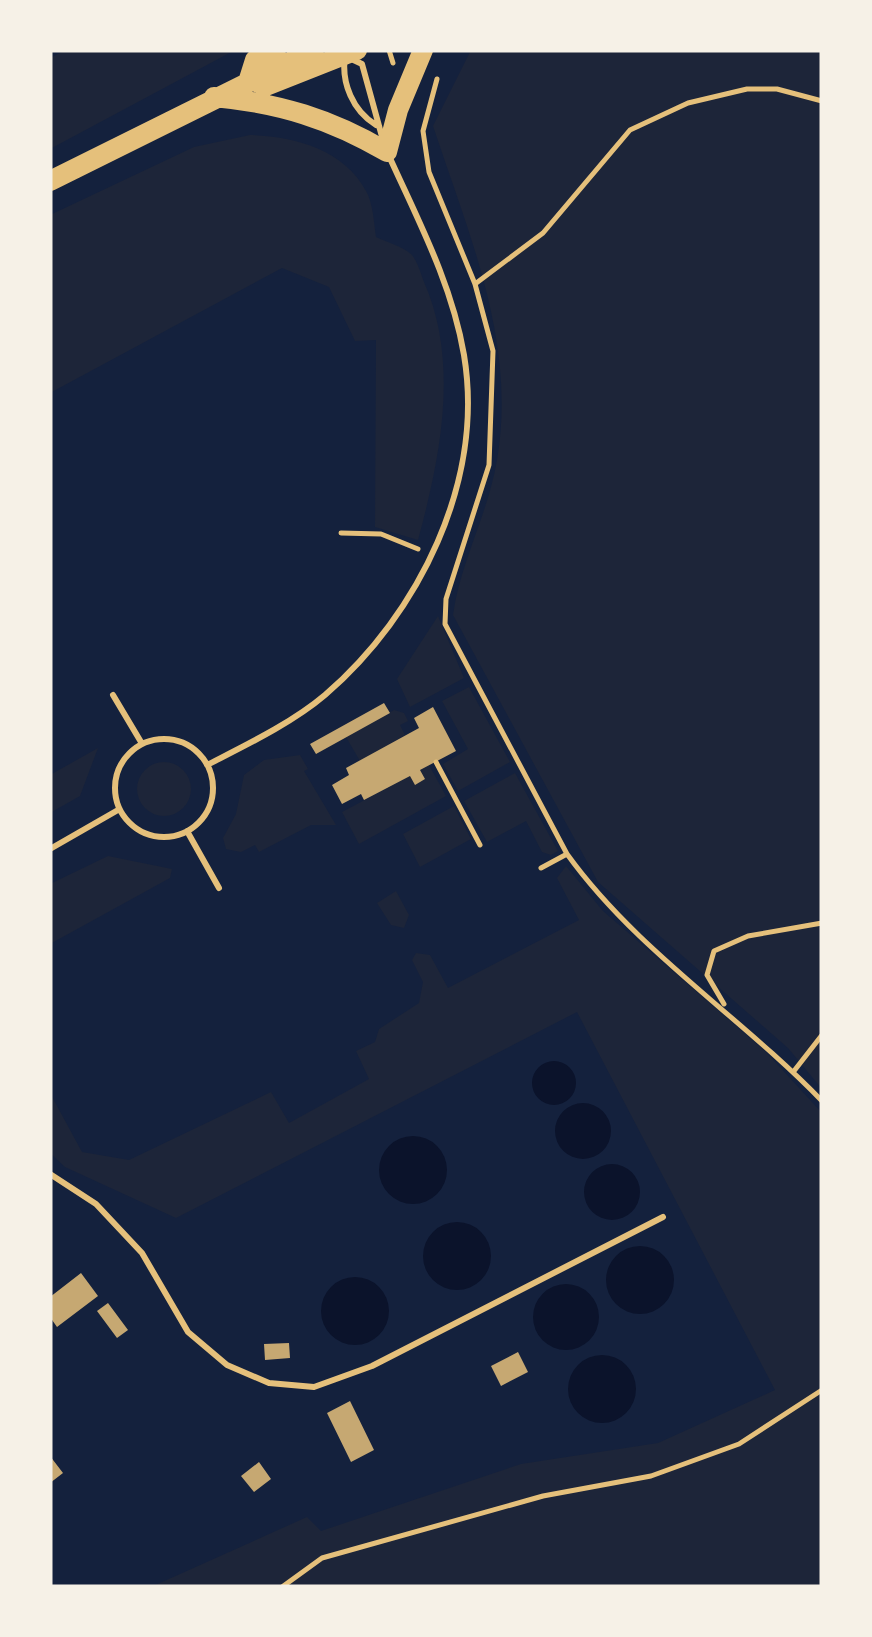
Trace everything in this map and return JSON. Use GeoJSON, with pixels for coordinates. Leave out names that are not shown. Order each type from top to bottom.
{"type":"FeatureCollection","features":[{"type":"Feature","properties":{"kind":"main road"},"geometry":{"type":"LineString","coordinates":[[249,79],[255,60],[276,50]]}},
{"type":"Feature","properties":{"kind":"main road"},"geometry":{"type":"LineString","coordinates":[[50,181],[314,50]]}},
{"type":"Feature","properties":{"kind":"main road"},"geometry":{"type":"LineString","coordinates":[[214,97],[269,102],[307,112],[387,152],[402,98],[424,50]]}},
{"type":"Feature","properties":{"kind":"main road"},"geometry":{"type":"LineString","coordinates":[[249,79],[266,86],[345,51]]}},
{"type":"Feature","properties":{"kind":"lane"},"geometry":{"type":"LineString","coordinates":[[208,765],[323,696],[369,652],[410,598],[433,554],[462,457],[465,358],[449,292],[376,125],[353,102],[342,71],[345,51],[362,64],[378,110],[376,125]]}},
{"type":"Feature","properties":{"kind":"lane"},"geometry":{"type":"LineString","coordinates":[[113,695],[141,742]]}},
{"type":"Feature","properties":{"kind":"lane"},"geometry":{"type":"LineString","coordinates":[[162,738],[182,742],[208,765],[214,785],[212,802],[204,818],[188,831],[159,838],[142,832],[119,810],[114,784],[120,766],[141,742],[162,738]]}},
{"type":"Feature","properties":{"kind":"lane"},"geometry":{"type":"LineString","coordinates":[[50,849],[119,810]]}},
{"type":"Feature","properties":{"kind":"lane"},"geometry":{"type":"LineString","coordinates":[[188,831],[219,888]]}},
{"type":"Feature","properties":{"kind":"lane"},"geometry":{"type":"LineString","coordinates":[[50,1174],[96,1204],[142,1253],[188,1332],[226,1366],[269,1383],[314,1387],[372,1366],[663,1217]]}},
{"type":"Feature","properties":{"kind":"path"},"geometry":{"type":"LineString","coordinates":[[476,284],[543,233],[630,130],[688,103],[747,89],[777,90],[822,100]]}},
{"type":"Feature","properties":{"kind":"path"},"geometry":{"type":"LineString","coordinates":[[341,533],[381,534],[458,566],[446,599],[446,624],[567,854],[592,888],[648,943],[770,1047]]}},
{"type":"Feature","properties":{"kind":"path"},"geometry":{"type":"LineString","coordinates":[[436,762],[480,846]]}},
{"type":"Feature","properties":{"kind":"path"},"geometry":{"type":"LineString","coordinates":[[541,868],[567,854]]}},
{"type":"Feature","properties":{"kind":"path"},"geometry":{"type":"LineString","coordinates":[[822,922],[748,936],[714,951],[706,975],[719,999],[822,1101]]}},
{"type":"Feature","properties":{"kind":"path"},"geometry":{"type":"LineString","coordinates":[[794,1072],[822,1034]]}},
{"type":"Feature","properties":{"kind":"path"},"geometry":{"type":"LineString","coordinates":[[282,1587],[322,1558],[543,1496],[651,1476],[739,1444],[822,1390]]}},
{"type":"Feature","properties":{"kind":"shaded area"},"geometry":{"type":"Polygon","coordinates":[[[66,50],[235,50],[50,149],[50,58],[66,50]]]}},
{"type":"Feature","properties":{"kind":"shaded area"},"geometry":{"type":"Polygon","coordinates":[[[471,50],[822,50],[822,1089],[788,1048],[598,882],[453,615],[493,480],[501,417],[501,374],[486,290],[433,126],[471,50]]]}},
{"type":"Feature","properties":{"kind":"shaded area"},"geometry":{"type":"Polygon","coordinates":[[[250,135],[300,142],[345,165],[368,196],[376,237],[408,251],[419,267],[435,313],[444,378],[439,444],[418,540],[375,527],[376,340],[355,341],[329,287],[282,268],[50,393],[50,215],[194,147],[250,135]]]}},
{"type":"Feature","properties":{"kind":"shaded area"},"geometry":{"type":"Polygon","coordinates":[[[438,616],[464,678],[410,707],[397,679],[438,616]]]}},
{"type":"Feature","properties":{"kind":"shaded area"},"geometry":{"type":"Polygon","coordinates":[[[469,687],[510,762],[458,791],[443,764],[468,749],[442,701],[469,687]]]}},
{"type":"Feature","properties":{"kind":"shaded area"},"geometry":{"type":"Polygon","coordinates":[[[394,710],[404,713],[408,721],[400,725],[405,735],[360,761],[346,737],[394,710]]]}},
{"type":"Feature","properties":{"kind":"shaded area"},"geometry":{"type":"Polygon","coordinates":[[[98,748],[80,796],[50,813],[50,775],[98,748]]]}},
{"type":"Feature","properties":{"kind":"shaded area"},"geometry":{"type":"Polygon","coordinates":[[[300,755],[308,769],[304,771],[336,825],[311,825],[259,852],[255,845],[241,852],[226,849],[223,838],[236,814],[244,775],[264,760],[300,755]]]}},
{"type":"Feature","properties":{"kind":"shaded area"},"geometry":{"type":"Polygon","coordinates":[[[164,762],[183,770],[191,789],[183,808],[164,816],[145,808],[137,789],[145,770],[164,762]]]}},
{"type":"Feature","properties":{"kind":"shaded area"},"geometry":{"type":"Polygon","coordinates":[[[429,765],[446,796],[359,844],[342,812],[410,776],[415,784],[425,779],[420,770],[429,765]]]}},
{"type":"Feature","properties":{"kind":"shaded area"},"geometry":{"type":"Polygon","coordinates":[[[515,773],[558,851],[551,855],[542,852],[526,821],[487,842],[464,801],[515,773]]]}},
{"type":"Feature","properties":{"kind":"shaded area"},"geometry":{"type":"Polygon","coordinates":[[[454,806],[471,839],[420,867],[403,834],[454,806]]]}},
{"type":"Feature","properties":{"kind":"shaded area"},"geometry":{"type":"Polygon","coordinates":[[[108,856],[172,869],[170,878],[50,944],[50,884],[108,856]]]}},
{"type":"Feature","properties":{"kind":"shaded area"},"geometry":{"type":"Polygon","coordinates":[[[566,866],[603,911],[765,1051],[822,1113],[822,1587],[151,1587],[307,1517],[321,1531],[521,1464],[658,1443],[775,1390],[577,1012],[176,1218],[65,1167],[50,1153],[50,1093],[82,1152],[129,1160],[271,1092],[289,1123],[369,1079],[356,1051],[375,1042],[379,1029],[419,1003],[423,982],[412,960],[416,953],[430,955],[448,988],[579,920],[557,878],[566,866]]]}},
{"type":"Feature","properties":{"kind":"shaded area"},"geometry":{"type":"Polygon","coordinates":[[[396,891],[409,915],[404,928],[391,925],[377,903],[396,891]]]}},
{"type":"Feature","properties":{"kind":"shaded area"},"geometry":{"type":"Polygon","coordinates":[[[554,1061],[569,1068],[576,1083],[569,1098],[554,1105],[539,1098],[532,1083],[539,1068],[554,1061]]]}},
{"type":"Feature","properties":{"kind":"shaded area"},"geometry":{"type":"Polygon","coordinates":[[[583,1103],[603,1111],[611,1131],[603,1151],[583,1159],[563,1151],[555,1131],[563,1111],[583,1103]]]}},
{"type":"Feature","properties":{"kind":"shaded area"},"geometry":{"type":"Polygon","coordinates":[[[413,1136],[437,1146],[447,1170],[437,1194],[413,1204],[389,1194],[379,1170],[389,1146],[413,1136]]]}},
{"type":"Feature","properties":{"kind":"shaded area"},"geometry":{"type":"Polygon","coordinates":[[[612,1164],[632,1172],[640,1192],[632,1212],[612,1220],[592,1212],[584,1192],[592,1172],[612,1164]]]}},
{"type":"Feature","properties":{"kind":"shaded area"},"geometry":{"type":"Polygon","coordinates":[[[457,1222],[470,1224],[481,1232],[489,1243],[489,1269],[481,1280],[470,1288],[457,1290],[444,1288],[433,1280],[425,1269],[423,1256],[425,1243],[433,1232],[444,1224],[457,1222]]]}},
{"type":"Feature","properties":{"kind":"shaded area"},"geometry":{"type":"Polygon","coordinates":[[[640,1246],[664,1256],[674,1280],[664,1304],[640,1314],[616,1304],[606,1280],[616,1256],[640,1246]]]}},
{"type":"Feature","properties":{"kind":"shaded area"},"geometry":{"type":"Polygon","coordinates":[[[355,1277],[368,1279],[379,1287],[387,1298],[387,1324],[379,1335],[368,1343],[355,1345],[342,1343],[331,1335],[323,1324],[321,1311],[323,1298],[331,1287],[342,1279],[355,1277]]]}},
{"type":"Feature","properties":{"kind":"shaded area"},"geometry":{"type":"Polygon","coordinates":[[[566,1284],[579,1286],[589,1294],[597,1304],[597,1330],[589,1340],[579,1348],[566,1350],[553,1348],[543,1340],[535,1330],[533,1317],[535,1304],[543,1294],[553,1286],[566,1284]]]}},
{"type":"Feature","properties":{"kind":"shaded area"},"geometry":{"type":"Polygon","coordinates":[[[602,1355],[626,1365],[636,1389],[626,1413],[602,1423],[578,1413],[568,1389],[578,1365],[602,1355]]]}},
{"type":"Feature","properties":{"kind":"building"},"geometry":{"type":"Polygon","coordinates":[[[384,703],[390,713],[316,754],[310,744],[384,703]]]}},
{"type":"Feature","properties":{"kind":"building"},"geometry":{"type":"Polygon","coordinates":[[[433,707],[456,751],[420,770],[425,779],[415,785],[410,776],[364,800],[361,794],[342,804],[332,785],[349,775],[346,768],[419,728],[414,718],[433,707]]]}},
{"type":"Feature","properties":{"kind":"building"},"geometry":{"type":"Polygon","coordinates":[[[81,1273],[98,1296],[57,1327],[50,1317],[50,1297],[81,1273]]]}},
{"type":"Feature","properties":{"kind":"building"},"geometry":{"type":"Polygon","coordinates":[[[108,1303],[128,1330],[117,1338],[97,1311],[108,1303]]]}},
{"type":"Feature","properties":{"kind":"building"},"geometry":{"type":"Polygon","coordinates":[[[289,1343],[290,1358],[265,1360],[264,1344],[289,1343]]]}},
{"type":"Feature","properties":{"kind":"building"},"geometry":{"type":"Polygon","coordinates":[[[518,1352],[528,1372],[501,1386],[491,1366],[518,1352]]]}},
{"type":"Feature","properties":{"kind":"building"},"geometry":{"type":"Polygon","coordinates":[[[350,1401],[374,1450],[351,1462],[327,1413],[350,1401]]]}},
{"type":"Feature","properties":{"kind":"building"},"geometry":{"type":"Polygon","coordinates":[[[50,1456],[63,1473],[50,1483],[50,1456]]]}},
{"type":"Feature","properties":{"kind":"building"},"geometry":{"type":"Polygon","coordinates":[[[259,1462],[271,1479],[254,1492],[241,1476],[259,1462]]]}}]}
